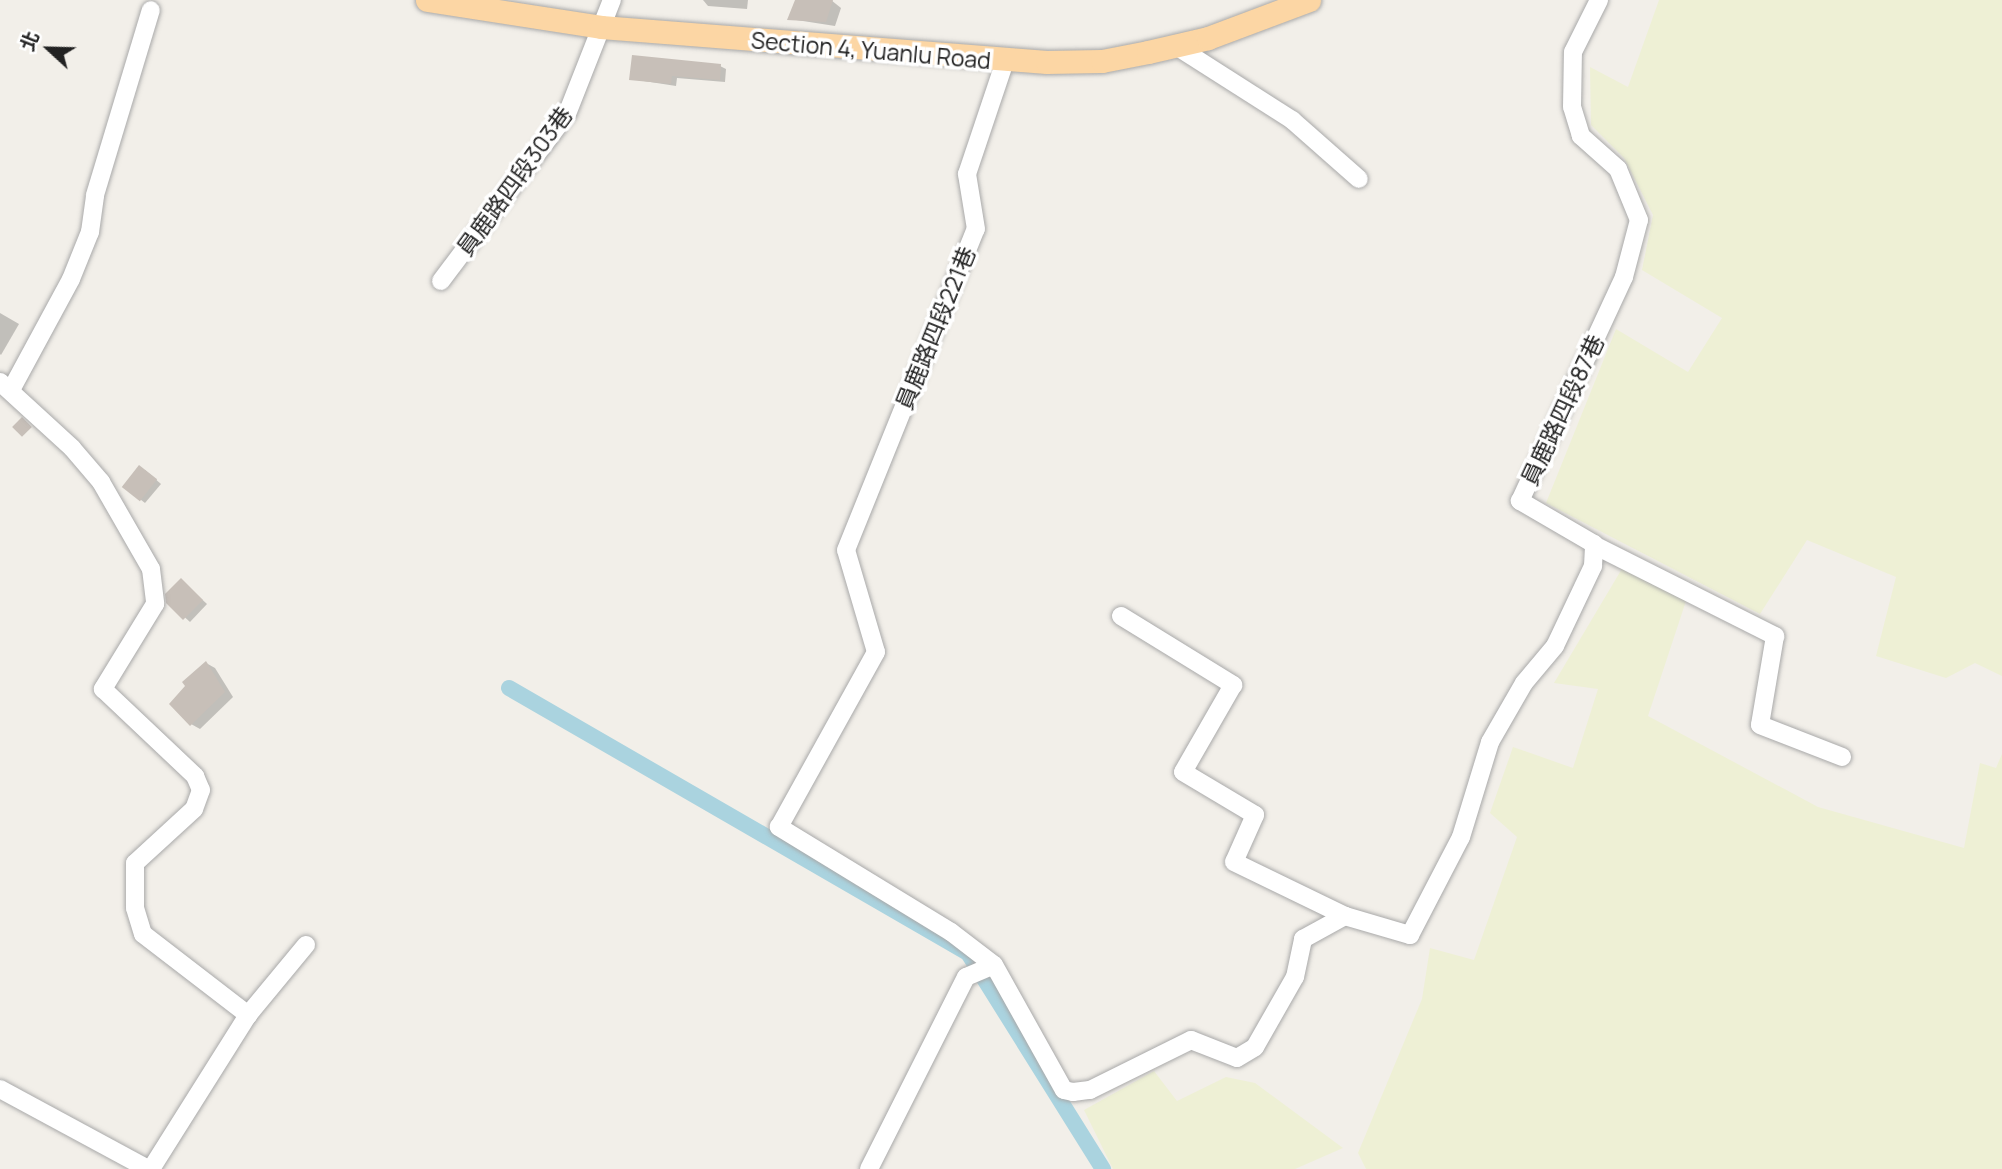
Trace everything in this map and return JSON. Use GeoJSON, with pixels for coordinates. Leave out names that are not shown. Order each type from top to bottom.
{"type":"FeatureCollection","features":[{"type":"Feature","properties":{"kind":"main road","name":"Section 4, Yuanlu Road"},"geometry":{"type":"LineString","coordinates":[[427,0],[601,27],[1005,61],[1102,61],[1176,46],[1309,0]]}},
{"type":"Feature","properties":{"kind":"street","name":"員鹿路四段303巷"},"geometry":{"type":"LineString","coordinates":[[442,281],[567,114],[612,0]]}},
{"type":"Feature","properties":{"kind":"street","name":"員鹿路四段87巷"},"geometry":{"type":"LineString","coordinates":[[1594,545],[1520,501],[1624,277],[1639,220],[1618,169],[1581,136],[1572,107],[1573,52],[1599,0]]}},
{"type":"Feature","properties":{"kind":"street"},"geometry":{"type":"LineString","coordinates":[[151,10],[95,195],[90,232],[71,279],[6,386],[101,482],[151,569],[156,587],[151,614],[110,670],[103,689],[114,705],[195,776],[201,790],[194,809],[135,863],[135,908],[143,934],[248,1014]]}},
{"type":"Feature","properties":{"kind":"street"},"geometry":{"type":"LineString","coordinates":[[1176,46],[1292,120],[1359,179]]}},
{"type":"Feature","properties":{"kind":"street","name":"員鹿路四段221巷"},"geometry":{"type":"LineString","coordinates":[[994,965],[951,932],[779,827],[876,652],[846,550],[975,229],[967,174],[1005,61]]}},
{"type":"Feature","properties":{"kind":"street"},"geometry":{"type":"LineString","coordinates":[[1121,616],[1233,685],[1183,772],[1255,815],[1234,862],[1345,916],[1410,935],[1461,837],[1490,742],[1524,683],[1555,646],[1593,566],[1594,545],[1775,636],[1760,725],[1842,757]]}},
{"type":"Feature","properties":{"kind":"street"},"geometry":{"type":"LineString","coordinates":[[869,1169],[966,977],[994,965],[1064,1090],[1090,1090],[1191,1040],[1237,1058],[1255,1047],[1295,976],[1303,939],[1345,916]]}},
{"type":"Feature","properties":{"kind":"street"},"geometry":{"type":"LineString","coordinates":[[0,1088],[149,1169],[248,1014],[306,945]]}},
{"type":"Feature","properties":{"kind":"green space"},"geometry":{"type":"Polygon","coordinates":[[[1659,0],[2002,0],[2002,676],[1975,663],[1946,678],[1876,656],[1896,577],[1807,540],[1760,614],[1546,503],[1616,329],[1688,372],[1722,318],[1642,270],[1653,215],[1624,158],[1591,125],[1590,67],[1628,87],[1659,0]]]}},
{"type":"Feature","properties":{"kind":"green space"},"geometry":{"type":"Polygon","coordinates":[[[1623,567],[1686,601],[1648,716],[1818,807],[1964,848],[1980,763],[1996,768],[2002,754],[2002,1169],[1366,1169],[1358,1153],[1422,999],[1430,948],[1474,960],[1517,837],[1490,813],[1513,747],[1573,768],[1598,689],[1554,683],[1623,567]]]}},
{"type":"Feature","properties":{"kind":"green space"},"geometry":{"type":"Polygon","coordinates":[[[1154,1071],[1177,1101],[1226,1077],[1255,1083],[1343,1148],[1295,1169],[1113,1169],[1084,1110],[1154,1071]]]}},
{"type":"Feature","properties":{"kind":"building"},"geometry":{"type":"Polygon","coordinates":[[[795,0],[833,0],[826,22],[787,20],[795,0]]]}},
{"type":"Feature","properties":{"kind":"building"},"geometry":{"type":"Polygon","coordinates":[[[632,55],[721,64],[720,80],[672,76],[671,84],[629,80],[632,55]]]}},
{"type":"Feature","properties":{"kind":"building"},"geometry":{"type":"Polygon","coordinates":[[[22,417],[32,427],[22,437],[12,427],[22,417]]]}},
{"type":"Feature","properties":{"kind":"building"},"geometry":{"type":"Polygon","coordinates":[[[139,465],[157,479],[140,501],[122,487],[139,465]]]}},
{"type":"Feature","properties":{"kind":"building"},"geometry":{"type":"Polygon","coordinates":[[[181,578],[203,600],[183,620],[166,603],[165,594],[181,578]]]}},
{"type":"Feature","properties":{"kind":"building"},"geometry":{"type":"Polygon","coordinates":[[[206,661],[225,692],[190,726],[169,704],[185,686],[182,682],[206,661]]]}},
{"type":"Feature","properties":{"kind":"waterway"},"geometry":{"type":"LineString","coordinates":[[509,688],[968,953],[1103,1169]]}}]}
